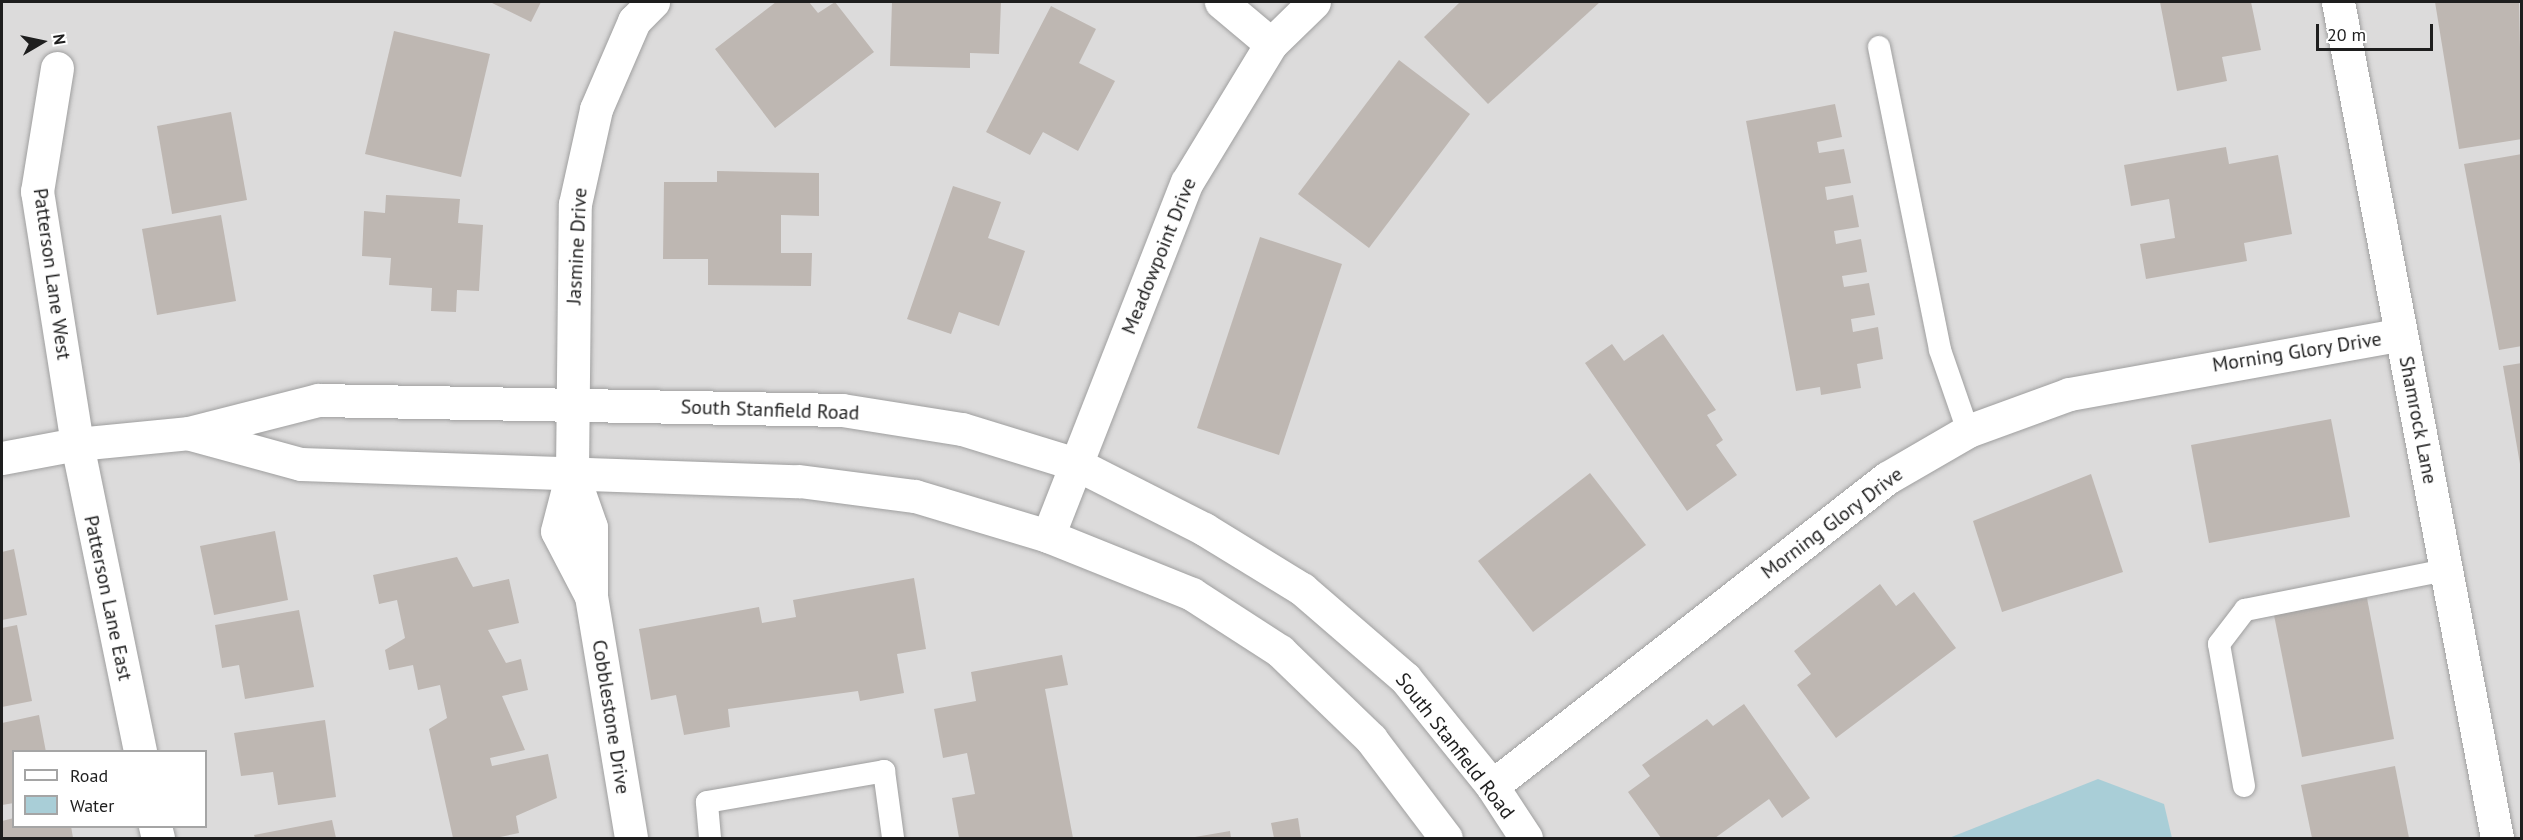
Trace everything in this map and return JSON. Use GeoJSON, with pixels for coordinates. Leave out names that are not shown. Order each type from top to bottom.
{"type":"FeatureCollection","features":[{"type":"Feature","properties":{"kind":"street","name":"Jasmine Drive"},"geometry":{"type":"LineString","coordinates":[[572,473],[575,204],[596,109],[634,21],[653,2]]}},
{"type":"Feature","properties":{"kind":"street"},"geometry":{"type":"LineString","coordinates":[[1221,2],[1271,44]]}},
{"type":"Feature","properties":{"kind":"street","name":"Meadowpoint Drive"},"geometry":{"type":"LineString","coordinates":[[1048,536],[1187,182],[1271,44],[1314,2]]}},
{"type":"Feature","properties":{"kind":"street","name":"Shamrock Lane"},"geometry":{"type":"LineString","coordinates":[[2338,2],[2497,838]]}},
{"type":"Feature","properties":{"kind":"street","name":"Patterson Lane West"},"geometry":{"type":"LineString","coordinates":[[57,68],[37,191],[77,444]]}},
{"type":"Feature","properties":{"kind":"street","name":"Morning Glory Drive"},"geometry":{"type":"LineString","coordinates":[[1492,786],[1887,478],[1968,431],[2069,394],[2401,334]]}},
{"type":"Feature","properties":{"kind":"street","name":"South Stanfield Road"},"geometry":{"type":"LineString","coordinates":[[2,458],[77,444],[189,433],[318,400],[573,403],[842,410],[962,429],[1076,464],[1204,529],[1302,589],[1405,678],[1492,786],[1526,838]]}},
{"type":"Feature","properties":{"kind":"street","name":"South Stanfield Road"},"geometry":{"type":"LineString","coordinates":[[189,433],[301,464],[799,481],[915,496],[1048,536],[1192,594],[1280,651],[1371,739],[1446,838]]}},
{"type":"Feature","properties":{"kind":"street","name":"Patterson Lane East"},"geometry":{"type":"LineString","coordinates":[[77,444],[140,750]]}},
{"type":"Feature","properties":{"kind":"street","name":"Cobblestone Drive"},"geometry":{"type":"LineString","coordinates":[[572,473],[591,527],[591,596],[631,838]]}},
{"type":"Feature","properties":{"kind":"lane"},"geometry":{"type":"LineString","coordinates":[[1879,47],[1940,350],[1968,431]]}},
{"type":"Feature","properties":{"kind":"lane"},"geometry":{"type":"LineString","coordinates":[[2244,786],[2219,644],[2245,610],[2446,570]]}},
{"type":"Feature","properties":{"kind":"lane"},"geometry":{"type":"LineString","coordinates":[[710,838],[707,802],[884,771],[893,838]]}},
{"type":"Feature","properties":{"kind":"shaded area"},"geometry":{"type":"Polygon","coordinates":[[[2,2],[2521,2],[2521,838],[2,838],[2,2]]]}},
{"type":"Feature","properties":{"kind":"water"},"geometry":{"type":"Polygon","coordinates":[[[2098,779],[2164,804],[2172,838],[1949,838],[2098,779]]]}},
{"type":"Feature","properties":{"kind":"building"},"geometry":{"type":"Polygon","coordinates":[[[490,2],[541,2],[531,22],[490,2]]]}},
{"type":"Feature","properties":{"kind":"building"},"geometry":{"type":"Polygon","coordinates":[[[776,2],[809,2],[818,13],[835,2],[874,52],[775,128],[715,49],[776,2]]]}},
{"type":"Feature","properties":{"kind":"building"},"geometry":{"type":"Polygon","coordinates":[[[892,2],[1001,2],[999,54],[970,53],[970,68],[890,66],[892,2]]]}},
{"type":"Feature","properties":{"kind":"building"},"geometry":{"type":"Polygon","coordinates":[[[1460,2],[1600,2],[1488,104],[1424,37],[1460,2]]]}},
{"type":"Feature","properties":{"kind":"building"},"geometry":{"type":"Polygon","coordinates":[[[2160,2],[2251,2],[2261,50],[2222,57],[2227,81],[2177,91],[2160,2]]]}},
{"type":"Feature","properties":{"kind":"building"},"geometry":{"type":"Polygon","coordinates":[[[2435,2],[2519,2],[2522,139],[2459,149],[2435,2]]]}},
{"type":"Feature","properties":{"kind":"building"},"geometry":{"type":"Polygon","coordinates":[[[1051,6],[1096,29],[1079,63],[1115,81],[1078,151],[1043,132],[1030,155],[986,132],[1051,6]]]}},
{"type":"Feature","properties":{"kind":"building"},"geometry":{"type":"Polygon","coordinates":[[[394,31],[490,54],[461,177],[365,154],[394,31]]]}},
{"type":"Feature","properties":{"kind":"building"},"geometry":{"type":"Polygon","coordinates":[[[1399,60],[1470,114],[1369,248],[1298,194],[1399,60]]]}},
{"type":"Feature","properties":{"kind":"building"},"geometry":{"type":"Polygon","coordinates":[[[1835,104],[1842,137],[1817,142],[1819,153],[1844,149],[1851,183],[1825,187],[1827,200],[1853,195],[1859,227],[1834,231],[1836,244],[1861,239],[1867,272],[1842,276],[1844,287],[1869,283],[1875,315],[1851,319],[1853,332],[1878,327],[1883,359],[1857,364],[1861,388],[1821,395],[1820,387],[1796,391],[1746,121],[1835,104]]]}},
{"type":"Feature","properties":{"kind":"building"},"geometry":{"type":"Polygon","coordinates":[[[231,112],[247,200],[172,214],[157,126],[231,112]]]}},
{"type":"Feature","properties":{"kind":"building"},"geometry":{"type":"Polygon","coordinates":[[[2226,147],[2229,164],[2278,155],[2292,234],[2244,243],[2247,261],[2146,279],[2140,244],[2175,238],[2169,199],[2131,206],[2124,165],[2226,147]]]}},
{"type":"Feature","properties":{"kind":"building"},"geometry":{"type":"Polygon","coordinates":[[[2522,154],[2522,346],[2499,350],[2464,164],[2522,154]]]}},
{"type":"Feature","properties":{"kind":"building"},"geometry":{"type":"Polygon","coordinates":[[[717,171],[819,173],[819,216],[781,215],[781,253],[812,253],[811,286],[708,285],[708,259],[663,259],[664,182],[717,182],[717,171]]]}},
{"type":"Feature","properties":{"kind":"building"},"geometry":{"type":"Polygon","coordinates":[[[953,186],[1001,202],[988,238],[1025,251],[999,326],[959,312],[951,334],[907,319],[953,186]]]}},
{"type":"Feature","properties":{"kind":"building"},"geometry":{"type":"Polygon","coordinates":[[[386,195],[460,199],[458,223],[483,225],[479,291],[457,290],[456,312],[431,311],[432,288],[389,285],[391,258],[362,256],[364,211],[385,213],[386,195]]]}},
{"type":"Feature","properties":{"kind":"building"},"geometry":{"type":"Polygon","coordinates":[[[221,215],[236,301],[157,315],[142,229],[221,215]]]}},
{"type":"Feature","properties":{"kind":"building"},"geometry":{"type":"Polygon","coordinates":[[[1260,237],[1342,264],[1279,455],[1197,428],[1260,237]]]}},
{"type":"Feature","properties":{"kind":"building"},"geometry":{"type":"Polygon","coordinates":[[[1663,334],[1716,410],[1707,415],[1723,440],[1716,445],[1737,475],[1687,511],[1585,363],[1612,344],[1624,361],[1663,334]]]}},
{"type":"Feature","properties":{"kind":"building"},"geometry":{"type":"Polygon","coordinates":[[[2522,363],[2522,463],[2520,464],[2503,366],[2522,363]]]}},
{"type":"Feature","properties":{"kind":"building"},"geometry":{"type":"Polygon","coordinates":[[[2331,419],[2350,517],[2209,543],[2191,445],[2331,419]]]}},
{"type":"Feature","properties":{"kind":"building"},"geometry":{"type":"Polygon","coordinates":[[[1590,473],[1646,545],[1533,632],[1478,561],[1590,473]]]}},
{"type":"Feature","properties":{"kind":"building"},"geometry":{"type":"Polygon","coordinates":[[[2091,474],[2123,572],[2002,612],[1973,521],[2091,474]]]}},
{"type":"Feature","properties":{"kind":"building"},"geometry":{"type":"Polygon","coordinates":[[[275,531],[288,600],[214,615],[200,546],[275,531]]]}},
{"type":"Feature","properties":{"kind":"building"},"geometry":{"type":"Polygon","coordinates":[[[14,549],[27,615],[2,620],[2,552],[14,549]]]}},
{"type":"Feature","properties":{"kind":"building"},"geometry":{"type":"Polygon","coordinates":[[[457,557],[473,587],[509,579],[519,623],[488,630],[506,663],[521,659],[528,690],[502,696],[525,750],[490,758],[492,766],[548,754],[557,798],[516,816],[519,833],[495,838],[453,838],[429,729],[447,718],[440,685],[418,690],[413,665],[389,670],[385,650],[405,638],[397,600],[379,604],[373,575],[457,557]]]}},
{"type":"Feature","properties":{"kind":"building"},"geometry":{"type":"Polygon","coordinates":[[[914,578],[926,649],[897,654],[904,693],[860,701],[858,691],[728,709],[730,727],[684,735],[676,695],[651,700],[639,629],[759,607],[762,623],[796,617],[793,600],[914,578]]]}},
{"type":"Feature","properties":{"kind":"building"},"geometry":{"type":"Polygon","coordinates":[[[1880,584],[1896,606],[1914,592],[1956,648],[1836,738],[1797,685],[1811,674],[1794,651],[1880,584]]]}},
{"type":"Feature","properties":{"kind":"building"},"geometry":{"type":"Polygon","coordinates":[[[2367,598],[2394,739],[2302,757],[2274,615],[2367,598]]]}},
{"type":"Feature","properties":{"kind":"building"},"geometry":{"type":"Polygon","coordinates":[[[299,610],[314,687],[245,699],[239,665],[222,668],[215,625],[299,610]]]}},
{"type":"Feature","properties":{"kind":"building"},"geometry":{"type":"Polygon","coordinates":[[[17,625],[32,701],[2,707],[2,628],[17,625]]]}},
{"type":"Feature","properties":{"kind":"building"},"geometry":{"type":"Polygon","coordinates":[[[1062,655],[1068,685],[1045,689],[1073,838],[959,838],[952,798],[975,794],[967,753],[943,758],[934,709],[976,701],[971,672],[1062,655]]]}},
{"type":"Feature","properties":{"kind":"building"},"geometry":{"type":"Polygon","coordinates":[[[1744,704],[1810,798],[1782,818],[1769,799],[1715,838],[1661,838],[1628,792],[1650,776],[1642,765],[1707,719],[1713,726],[1744,704]]]}},
{"type":"Feature","properties":{"kind":"building"},"geometry":{"type":"Polygon","coordinates":[[[39,715],[46,750],[12,750],[12,803],[2,805],[2,723],[39,715]]]}},
{"type":"Feature","properties":{"kind":"building"},"geometry":{"type":"Polygon","coordinates":[[[325,720],[336,797],[278,805],[273,772],[241,776],[234,733],[325,720]]]}},
{"type":"Feature","properties":{"kind":"building"},"geometry":{"type":"Polygon","coordinates":[[[2395,766],[2409,838],[2312,838],[2301,785],[2395,766]]]}},
{"type":"Feature","properties":{"kind":"building"},"geometry":{"type":"Polygon","coordinates":[[[12,818],[12,828],[71,828],[73,838],[2,838],[2,821],[12,818]]]}},
{"type":"Feature","properties":{"kind":"building"},"geometry":{"type":"Polygon","coordinates":[[[1298,818],[1301,838],[1274,838],[1271,823],[1298,818]]]}},
{"type":"Feature","properties":{"kind":"building"},"geometry":{"type":"Polygon","coordinates":[[[332,820],[336,838],[255,838],[254,835],[332,820]]]}},
{"type":"Feature","properties":{"kind":"building"},"geometry":{"type":"Polygon","coordinates":[[[1230,831],[1231,838],[1195,838],[1195,837],[1230,831]]]}}]}
